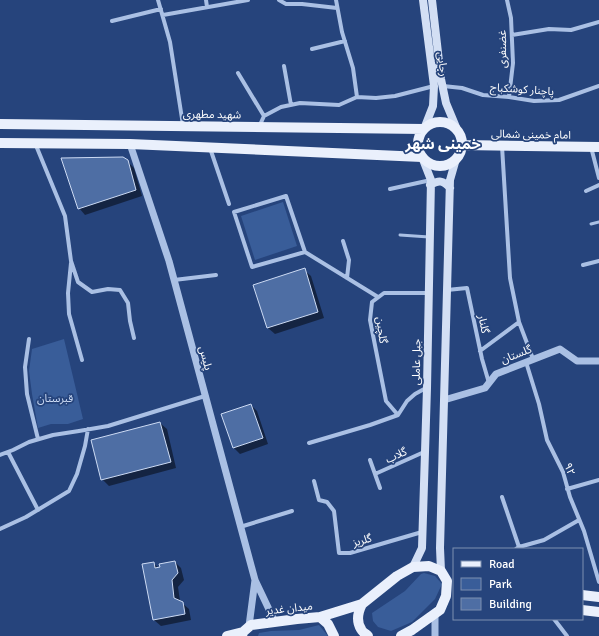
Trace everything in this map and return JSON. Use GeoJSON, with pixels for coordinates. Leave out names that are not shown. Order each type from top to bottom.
{"type":"FeatureCollection","features":[{"type":"Feature","properties":{"kind":"main road","name":"رجایی"},"geometry":{"type":"LineString","coordinates":[[423,0],[438,86],[456,127]]}},
{"type":"Feature","properties":{"kind":"main road","name":"رجایی"},"geometry":{"type":"LineString","coordinates":[[424,129],[433,106],[438,86],[432,0]]}},
{"type":"Feature","properties":{"kind":"main road"},"geometry":{"type":"LineString","coordinates":[[443,121],[456,127],[460,132],[463,145],[460,155],[456,159],[450,164],[443,166],[428,162],[422,157],[418,143],[420,135],[429,124],[443,121]]}},
{"type":"Feature","properties":{"kind":"main road","name":"شهید مطهری"},"geometry":{"type":"LineString","coordinates":[[0,124],[424,129]]}},
{"type":"Feature","properties":{"kind":"main road"},"geometry":{"type":"LineString","coordinates":[[0,143],[130,144],[422,157]]}},
{"type":"Feature","properties":{"kind":"main road","name":"امام خمینی شمالی"},"geometry":{"type":"LineString","coordinates":[[463,145],[595,147]]}},
{"type":"Feature","properties":{"kind":"main road","name":"جبل عاملی"},"geometry":{"type":"LineString","coordinates":[[413,567],[422,548],[427,388],[430,183],[422,157]]}},
{"type":"Feature","properties":{"kind":"main road"},"geometry":{"type":"LineString","coordinates":[[441,571],[440,548],[450,180],[456,159]]}},
{"type":"Feature","properties":{"kind":"main road"},"geometry":{"type":"LineString","coordinates":[[430,183],[439,181],[443,182],[450,188]]}},
{"type":"Feature","properties":{"kind":"main road"},"geometry":{"type":"LineString","coordinates":[[320,617],[362,604],[397,576],[413,567],[429,566],[441,571],[450,582],[446,596],[449,599],[440,610],[401,636]]}},
{"type":"Feature","properties":{"kind":"main road"},"geometry":{"type":"LineString","coordinates":[[584,595],[599,597]]}},
{"type":"Feature","properties":{"kind":"main road"},"geometry":{"type":"LineString","coordinates":[[362,604],[359,610],[358,619],[361,629],[368,636]]}},
{"type":"Feature","properties":{"kind":"main road"},"geometry":{"type":"LineString","coordinates":[[583,610],[599,612]]}},
{"type":"Feature","properties":{"kind":"main road","name":"میدان غدیر"},"geometry":{"type":"LineString","coordinates":[[228,636],[245,632],[251,625],[320,617],[328,624],[334,636]]}},
{"type":"Feature","properties":{"kind":"street"},"geometry":{"type":"LineString","coordinates":[[158,0],[170,42],[184,126]]}},
{"type":"Feature","properties":{"kind":"street"},"geometry":{"type":"LineString","coordinates":[[206,0],[207,7]]}},
{"type":"Feature","properties":{"kind":"street"},"geometry":{"type":"LineString","coordinates":[[163,15],[248,0]]}},
{"type":"Feature","properties":{"kind":"street"},"geometry":{"type":"LineString","coordinates":[[279,0],[286,4],[302,4],[337,8]]}},
{"type":"Feature","properties":{"kind":"street"},"geometry":{"type":"LineString","coordinates":[[336,0],[345,41],[353,68],[357,97]]}},
{"type":"Feature","properties":{"kind":"street","name":"غضنفری"},"geometry":{"type":"LineString","coordinates":[[507,0],[511,18],[513,63],[509,97]]}},
{"type":"Feature","properties":{"kind":"street"},"geometry":{"type":"LineString","coordinates":[[112,21],[161,9]]}},
{"type":"Feature","properties":{"kind":"street"},"geometry":{"type":"LineString","coordinates":[[512,35],[549,29],[570,30],[599,22]]}},
{"type":"Feature","properties":{"kind":"street"},"geometry":{"type":"LineString","coordinates":[[312,49],[345,41]]}},
{"type":"Feature","properties":{"kind":"street"},"geometry":{"type":"LineString","coordinates":[[284,66],[291,105]]}},
{"type":"Feature","properties":{"kind":"street"},"geometry":{"type":"LineString","coordinates":[[238,74],[264,116]]}},
{"type":"Feature","properties":{"kind":"street"},"geometry":{"type":"LineString","coordinates":[[258,127],[264,116],[281,107],[300,103],[339,105],[357,97],[376,98],[395,96],[438,86]]}},
{"type":"Feature","properties":{"kind":"street","name":"پاچنار کوشکباج"},"geometry":{"type":"LineString","coordinates":[[438,86],[462,88],[483,95],[534,101],[559,100],[599,86]]}},
{"type":"Feature","properties":{"kind":"street"},"geometry":{"type":"LineString","coordinates":[[36,144],[65,216],[71,261],[78,282],[92,292],[108,289],[120,290],[128,303],[134,338]]}},
{"type":"Feature","properties":{"kind":"street","name":"پلیس"},"geometry":{"type":"LineString","coordinates":[[130,144],[169,261],[255,580]]}},
{"type":"Feature","properties":{"kind":"street"},"geometry":{"type":"LineString","coordinates":[[502,145],[510,278],[519,322],[533,359]]}},
{"type":"Feature","properties":{"kind":"street"},"geometry":{"type":"LineString","coordinates":[[595,147],[599,178]]}},
{"type":"Feature","properties":{"kind":"street"},"geometry":{"type":"LineString","coordinates":[[210,148],[229,204]]}},
{"type":"Feature","properties":{"kind":"street"},"geometry":{"type":"LineString","coordinates":[[390,189],[430,183]]}},
{"type":"Feature","properties":{"kind":"street"},"geometry":{"type":"LineString","coordinates":[[586,190],[599,186]]}},
{"type":"Feature","properties":{"kind":"street"},"geometry":{"type":"LineString","coordinates":[[305,252],[252,267],[234,212],[286,196],[305,252],[378,297],[384,293],[428,293]]}},
{"type":"Feature","properties":{"kind":"street"},"geometry":{"type":"LineString","coordinates":[[343,242],[349,260],[347,278]]}},
{"type":"Feature","properties":{"kind":"street"},"geometry":{"type":"LineString","coordinates":[[71,261],[68,293],[69,314],[82,360]]}},
{"type":"Feature","properties":{"kind":"street"},"geometry":{"type":"LineString","coordinates":[[584,265],[599,261]]}},
{"type":"Feature","properties":{"kind":"street"},"geometry":{"type":"LineString","coordinates":[[174,280],[216,274]]}},
{"type":"Feature","properties":{"kind":"street","name":"گلنار"},"geometry":{"type":"LineString","coordinates":[[447,290],[467,288],[480,351],[489,383]]}},
{"type":"Feature","properties":{"kind":"street","name":"گلچین"},"geometry":{"type":"LineString","coordinates":[[378,297],[372,302],[370,320],[386,401],[398,415]]}},
{"type":"Feature","properties":{"kind":"street"},"geometry":{"type":"LineString","coordinates":[[480,351],[519,322]]}},
{"type":"Feature","properties":{"kind":"street"},"geometry":{"type":"LineString","coordinates":[[29,339],[24,367],[27,394],[38,439]]}},
{"type":"Feature","properties":{"kind":"street","name":"گلستان"},"geometry":{"type":"LineString","coordinates":[[444,400],[485,388],[496,374],[560,349],[577,361],[599,361]]}},
{"type":"Feature","properties":{"kind":"street","name":"۹۲"},"geometry":{"type":"LineString","coordinates":[[526,362],[539,404],[547,440],[562,472],[567,489],[584,531],[599,582]]}},
{"type":"Feature","properties":{"kind":"street"},"geometry":{"type":"LineString","coordinates":[[309,443],[398,415],[407,401],[415,394],[427,388]]}},
{"type":"Feature","properties":{"kind":"street"},"geometry":{"type":"LineString","coordinates":[[0,455],[38,439],[108,426],[205,396]]}},
{"type":"Feature","properties":{"kind":"street"},"geometry":{"type":"LineString","coordinates":[[0,529],[26,517],[69,491],[77,474],[88,429]]}},
{"type":"Feature","properties":{"kind":"street"},"geometry":{"type":"LineString","coordinates":[[8,452],[38,510]]}},
{"type":"Feature","properties":{"kind":"street","name":"گلاب"},"geometry":{"type":"LineString","coordinates":[[375,474],[425,452]]}},
{"type":"Feature","properties":{"kind":"street"},"geometry":{"type":"LineString","coordinates":[[370,460],[380,488]]}},
{"type":"Feature","properties":{"kind":"street"},"geometry":{"type":"LineString","coordinates":[[567,489],[599,480]]}},
{"type":"Feature","properties":{"kind":"street","name":"گلریز"},"geometry":{"type":"LineString","coordinates":[[314,481],[319,500],[327,502],[334,511],[338,553],[350,553],[422,532]]}},
{"type":"Feature","properties":{"kind":"street"},"geometry":{"type":"LineString","coordinates":[[502,497],[518,548],[544,540],[579,520]]}},
{"type":"Feature","properties":{"kind":"street"},"geometry":{"type":"LineString","coordinates":[[240,527],[292,511]]}},
{"type":"Feature","properties":{"kind":"street"},"geometry":{"type":"LineString","coordinates":[[255,580],[275,622]]}},
{"type":"Feature","properties":{"kind":"street"},"geometry":{"type":"LineString","coordinates":[[245,632],[255,580]]}},
{"type":"Feature","properties":{"kind":"street"},"geometry":{"type":"LineString","coordinates":[[584,595],[599,591]]}},
{"type":"Feature","properties":{"kind":"street"},"geometry":{"type":"LineString","coordinates":[[435,613],[435,636]]}},
{"type":"Feature","properties":{"kind":"street"},"geometry":{"type":"LineString","coordinates":[[555,620],[567,636]]}},
{"type":"Feature","properties":{"kind":"lane"},"geometry":{"type":"LineString","coordinates":[[592,224],[599,222]]}},
{"type":"Feature","properties":{"kind":"lane"},"geometry":{"type":"LineString","coordinates":[[400,235],[429,237]]}},
{"type":"Feature","properties":{"kind":"green space"},"geometry":{"type":"Polygon","coordinates":[[[283,202],[297,246],[255,260],[241,216],[283,202]]]}},
{"type":"Feature","properties":{"kind":"green space","name":"قبرستان"},"geometry":{"type":"Polygon","coordinates":[[[64,339],[83,419],[68,424],[51,424],[38,428],[29,371],[32,349],[64,339]]]}},
{"type":"Feature","properties":{"kind":"green space"},"geometry":{"type":"Polygon","coordinates":[[[424,573],[435,576],[442,584],[435,599],[412,622],[391,631],[378,627],[373,621],[372,613],[405,591],[421,574],[424,573]]]}},
{"type":"Feature","properties":{"kind":"green space"},"geometry":{"type":"Polygon","coordinates":[[[319,625],[328,636],[258,636],[259,633],[299,630],[319,625]]]}},
{"type":"Feature","properties":{"kind":"building"},"geometry":{"type":"Polygon","coordinates":[[[123,157],[128,160],[136,190],[78,209],[61,158],[123,157]]]}},
{"type":"Feature","properties":{"kind":"building"},"geometry":{"type":"Polygon","coordinates":[[[305,268],[318,312],[267,328],[253,285],[305,268]]]}},
{"type":"Feature","properties":{"kind":"building"},"geometry":{"type":"Polygon","coordinates":[[[251,404],[263,438],[233,448],[221,414],[251,404]]]}},
{"type":"Feature","properties":{"kind":"building"},"geometry":{"type":"Polygon","coordinates":[[[160,422],[171,462],[101,480],[91,440],[160,422]]]}},
{"type":"Feature","properties":{"kind":"building"},"geometry":{"type":"Polygon","coordinates":[[[175,561],[178,573],[172,580],[174,598],[183,602],[185,614],[153,620],[142,564],[154,562],[155,568],[160,567],[159,564],[175,561]]]}},
{"type":"Feature","properties":{"kind":"district","name":"خمینی شهر"},"geometry":{"type":"Point","coordinates":[443,144]}}]}
